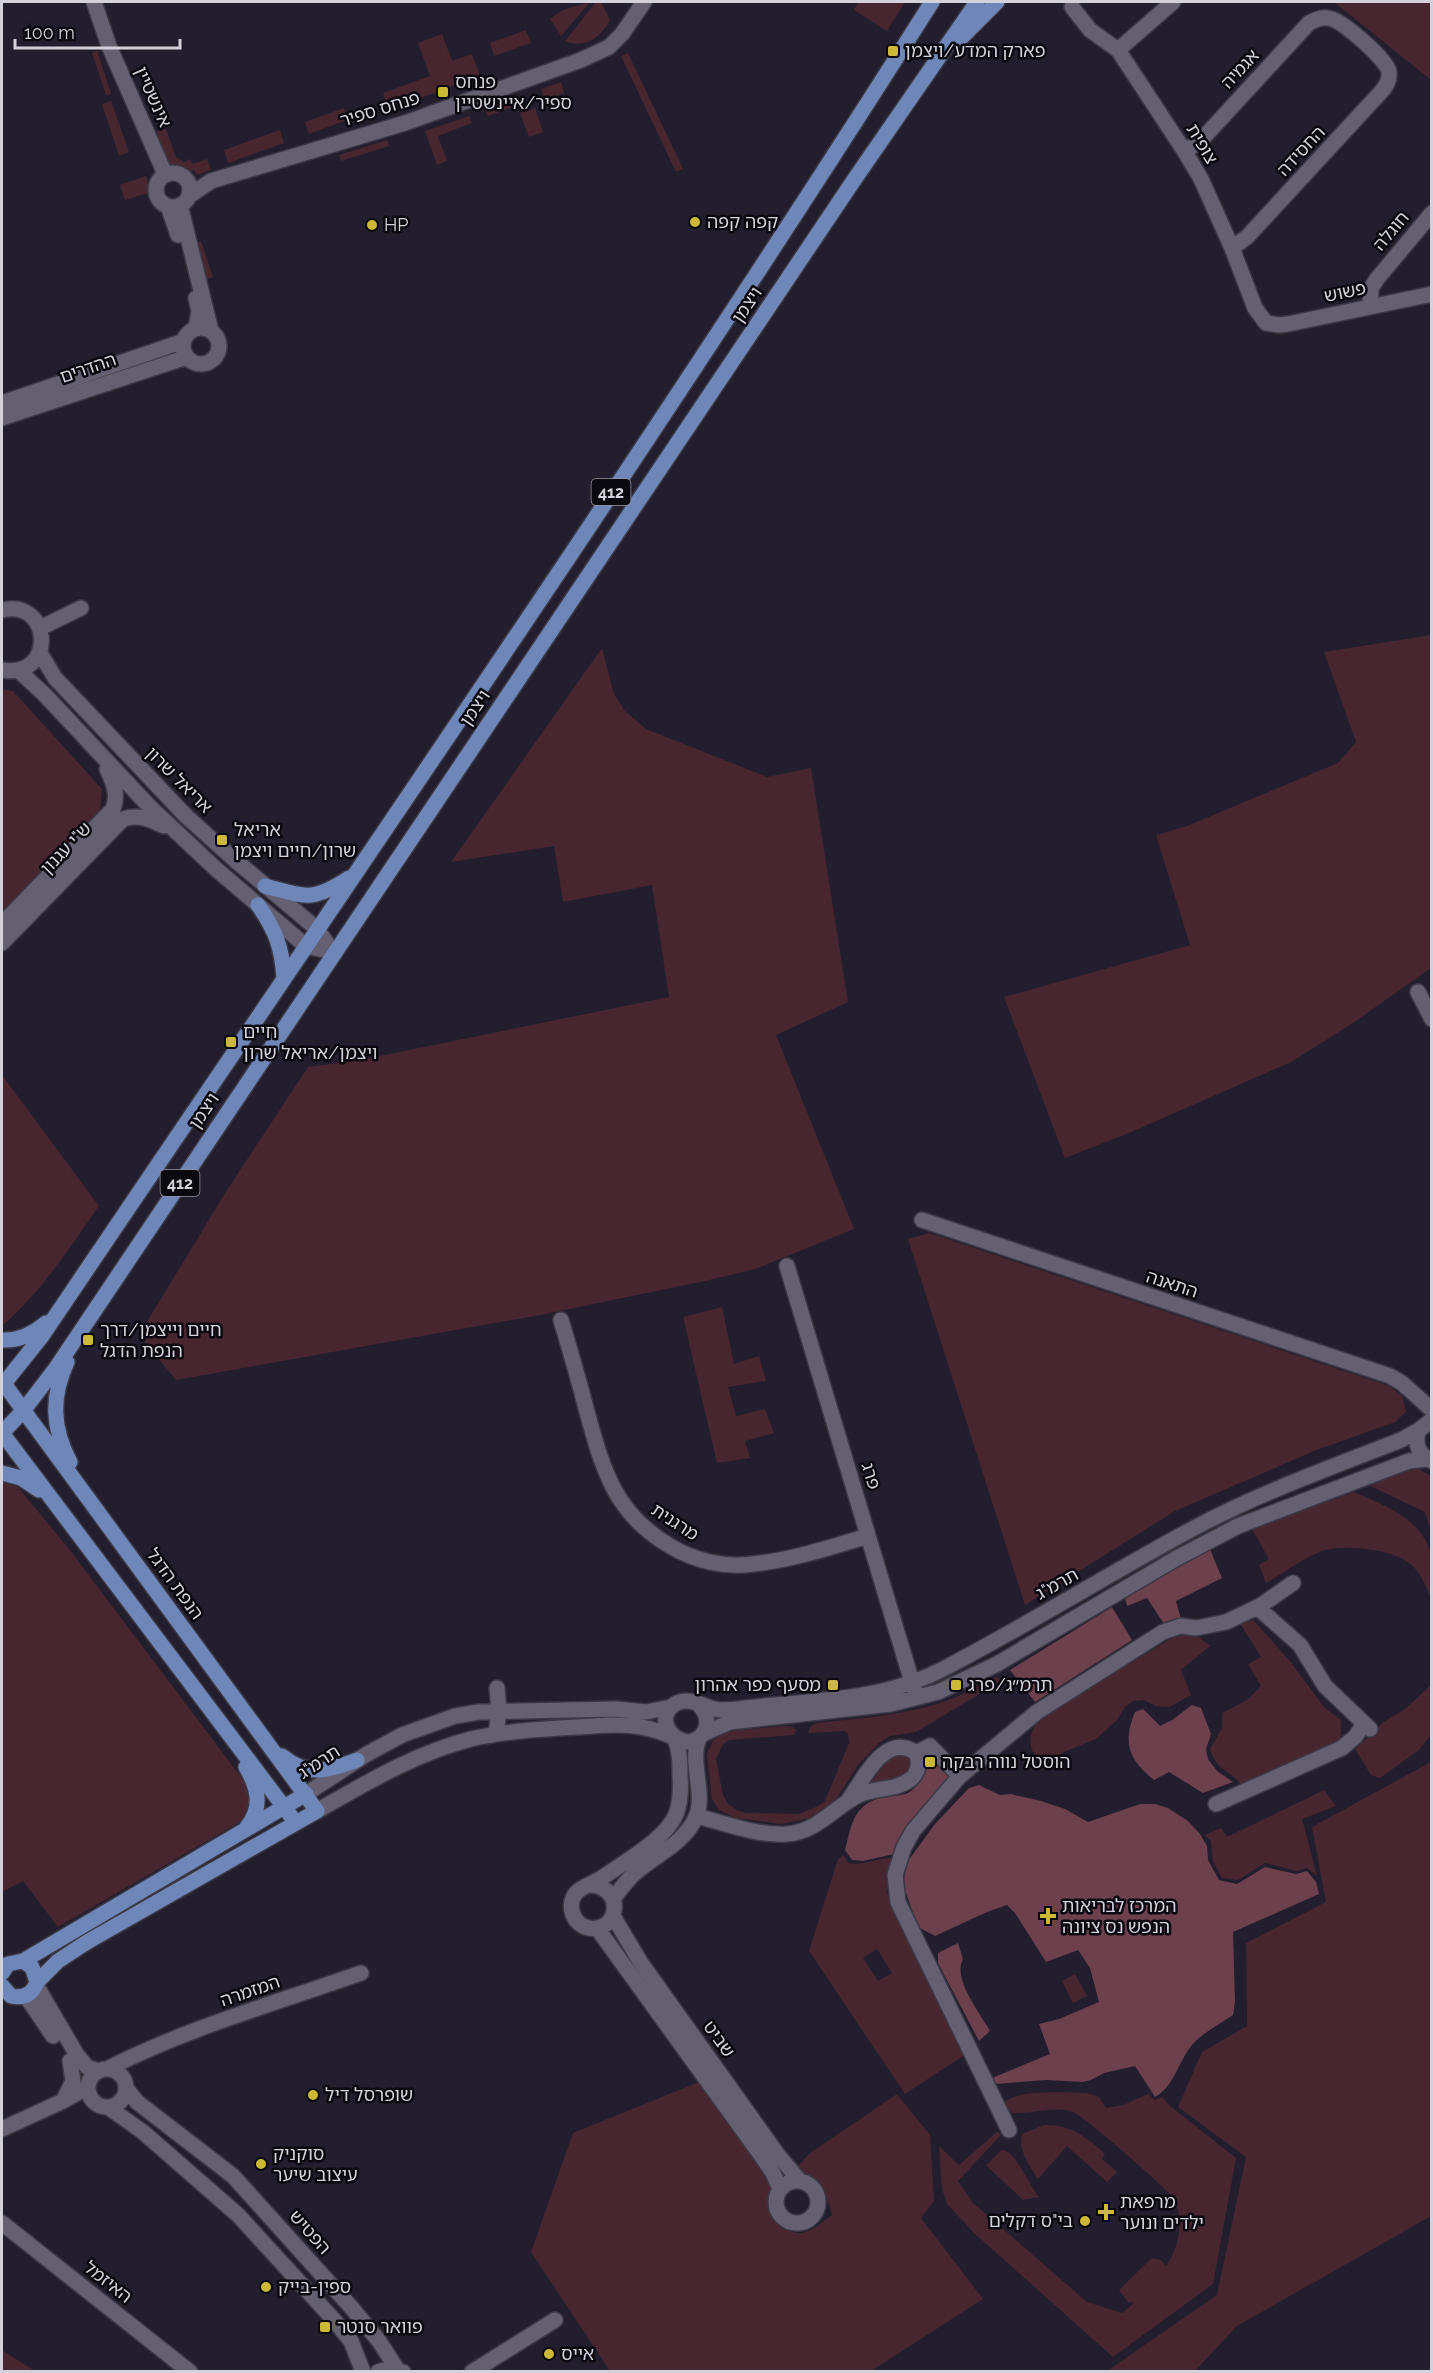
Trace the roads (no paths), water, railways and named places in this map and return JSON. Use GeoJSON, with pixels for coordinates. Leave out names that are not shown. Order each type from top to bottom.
{"type":"FeatureCollection","features":[{"type":"Feature","properties":{"kind":"main road","name":"ויצמן"},"geometry":{"type":"LineString","coordinates":[[2,1383],[57,1314],[284,979],[707,349],[932,2]]}},
{"type":"Feature","properties":{"kind":"main road","name":"ויצמן"},"geometry":{"type":"LineString","coordinates":[[2,1433],[23,1411],[56,1368],[333,952],[977,2]]}},
{"type":"Feature","properties":{"kind":"main road"},"geometry":{"type":"LineString","coordinates":[[928,72],[997,2]]}},
{"type":"Feature","properties":{"kind":"main road"},"geometry":{"type":"LineString","coordinates":[[265,886],[297,895],[317,896],[354,875]]}},
{"type":"Feature","properties":{"kind":"main road"},"geometry":{"type":"LineString","coordinates":[[258,905],[269,921],[281,947],[284,979]]}},
{"type":"Feature","properties":{"kind":"main road"},"geometry":{"type":"LineString","coordinates":[[2,1340],[18,1339],[27,1335],[39,1329],[57,1314]]}},
{"type":"Feature","properties":{"kind":"main road"},"geometry":{"type":"LineString","coordinates":[[84,1326],[58,1384],[55,1420],[63,1449],[107,1524]]}},
{"type":"Feature","properties":{"kind":"main road","name":"הנפת הדגל"},"geometry":{"type":"LineString","coordinates":[[2,1383],[317,1811]]}},
{"type":"Feature","properties":{"kind":"main road"},"geometry":{"type":"LineString","coordinates":[[2,1433],[296,1823]]}},
{"type":"Feature","properties":{"kind":"main road"},"geometry":{"type":"LineString","coordinates":[[2,1473],[21,1478],[51,1498]]}},
{"type":"Feature","properties":{"kind":"main road"},"geometry":{"type":"LineString","coordinates":[[222,1725],[248,1772],[258,1796],[257,1812],[244,1830]]}},
{"type":"Feature","properties":{"kind":"main road"},"geometry":{"type":"LineString","coordinates":[[272,1747],[293,1765],[313,1770],[335,1768],[357,1760]]}},
{"type":"Feature","properties":{"kind":"main road","name":"תרמ\"ג"},"geometry":{"type":"LineString","coordinates":[[2,1972],[9,1964],[23,1961],[306,1794]]}},
{"type":"Feature","properties":{"kind":"main road"},"geometry":{"type":"LineString","coordinates":[[19,1991],[87,1942],[317,1811]]}},
{"type":"Feature","properties":{"kind":"main road"},"geometry":{"type":"LineString","coordinates":[[19,1991],[32,1967],[23,1961]]}},
{"type":"Feature","properties":{"kind":"street","name":"אינשטיין"},"geometry":{"type":"LineString","coordinates":[[94,2],[109,46],[165,174]]}},
{"type":"Feature","properties":{"kind":"street","name":"פנחס ספיר"},"geometry":{"type":"LineString","coordinates":[[181,197],[211,181],[405,123],[580,60],[609,47],[622,34],[644,2]]}},
{"type":"Feature","properties":{"kind":"street"},"geometry":{"type":"LineString","coordinates":[[1118,50],[1173,2]]}},
{"type":"Feature","properties":{"kind":"street","name":"צופית"},"geometry":{"type":"LineString","coordinates":[[1072,7],[1090,30],[1118,50],[1185,152],[1201,179],[1232,248],[1255,308],[1266,323]]}},
{"type":"Feature","properties":{"kind":"street","name":"אגמיה"},"geometry":{"type":"LineString","coordinates":[[1185,152],[1205,136],[1310,23],[1324,18],[1341,24],[1379,56],[1390,74]]}},
{"type":"Feature","properties":{"kind":"street","name":"החסידה"},"geometry":{"type":"LineString","coordinates":[[1232,248],[1247,237],[1380,93],[1390,74]]}},
{"type":"Feature","properties":{"kind":"street"},"geometry":{"type":"LineString","coordinates":[[181,197],[158,199],[155,188],[160,177],[177,173],[204,330]]}},
{"type":"Feature","properties":{"kind":"street","name":"חוגלה"},"geometry":{"type":"LineString","coordinates":[[1370,307],[1371,288],[1431,213]]}},
{"type":"Feature","properties":{"kind":"street","name":"פשוש"},"geometry":{"type":"LineString","coordinates":[[1266,323],[1279,326],[1431,294]]}},
{"type":"Feature","properties":{"kind":"street"},"geometry":{"type":"LineString","coordinates":[[204,330],[216,336],[219,345],[214,359],[203,364],[187,357],[184,341],[189,332],[204,330]]}},
{"type":"Feature","properties":{"kind":"street","name":"ההדרים"},"geometry":{"type":"LineString","coordinates":[[2,403],[184,341]]}},
{"type":"Feature","properties":{"kind":"street","name":"ההדרים"},"geometry":{"type":"LineString","coordinates":[[2,418],[187,357]]}},
{"type":"Feature","properties":{"kind":"street"},"geometry":{"type":"LineString","coordinates":[[2,670],[18,671],[35,661],[42,645],[40,628],[28,614],[5,606]]}},
{"type":"Feature","properties":{"kind":"street"},"geometry":{"type":"LineString","coordinates":[[40,628],[81,608]]}},
{"type":"Feature","properties":{"kind":"street","name":"אריאל שרון"},"geometry":{"type":"LineString","coordinates":[[40,653],[55,678],[186,816],[317,929],[333,952]]}},
{"type":"Feature","properties":{"kind":"street"},"geometry":{"type":"LineString","coordinates":[[18,671],[44,694],[102,758],[172,829],[306,946],[333,952]]}},
{"type":"Feature","properties":{"kind":"street","name":"ש\"י עגנון"},"geometry":{"type":"LineString","coordinates":[[2,924],[113,808],[115,788],[102,758]]}},
{"type":"Feature","properties":{"kind":"street","name":"ש\"י עגנון"},"geometry":{"type":"LineString","coordinates":[[2,943],[123,819],[133,816],[143,817],[172,829]]}},
{"type":"Feature","properties":{"kind":"street"},"geometry":{"type":"LineString","coordinates":[[1418,992],[1431,1019]]}},
{"type":"Feature","properties":{"kind":"street","name":"התאנה"},"geometry":{"type":"LineString","coordinates":[[922,1220],[1390,1376],[1431,1410]]}},
{"type":"Feature","properties":{"kind":"street","name":"פרג"},"geometry":{"type":"LineString","coordinates":[[787,1266],[915,1691]]}},
{"type":"Feature","properties":{"kind":"street","name":"מרגנית"},"geometry":{"type":"LineString","coordinates":[[561,1320],[605,1475],[620,1502],[632,1516],[662,1542],[697,1559],[736,1565],[779,1559],[868,1536]]}},
{"type":"Feature","properties":{"kind":"street"},"geometry":{"type":"LineString","coordinates":[[1408,1389],[1418,1405],[1424,1425],[1416,1443],[1418,1449],[1429,1460]]}},
{"type":"Feature","properties":{"kind":"street","name":"תרמ\"ג"},"geometry":{"type":"LineString","coordinates":[[701,1736],[730,1722],[873,1706],[915,1691],[978,1650],[1196,1527],[1257,1497],[1401,1440],[1424,1425]]}},
{"type":"Feature","properties":{"kind":"street","name":"תרמ\"ג"},"geometry":{"type":"LineString","coordinates":[[698,1704],[722,1710],[915,1691],[957,1684],[998,1664],[1177,1558],[1238,1526],[1409,1461],[1429,1460]]}},
{"type":"Feature","properties":{"kind":"street"},"geometry":{"type":"LineString","coordinates":[[1009,2130],[903,1913],[895,1888],[898,1861],[904,1847],[913,1831],[960,1776],[1037,1712],[1163,1632],[1181,1626],[1196,1628],[1219,1624],[1257,1607],[1293,1583]]}},
{"type":"Feature","properties":{"kind":"street"},"geometry":{"type":"LineString","coordinates":[[1216,1804],[1342,1748],[1367,1727],[1325,1686],[1300,1645],[1257,1607]]}},
{"type":"Feature","properties":{"kind":"street"},"geometry":{"type":"LineString","coordinates":[[496,1734],[499,1711],[497,1688]]}},
{"type":"Feature","properties":{"kind":"street"},"geometry":{"type":"LineString","coordinates":[[592,1885],[605,1888],[613,1899],[613,1916],[609,1922],[597,1928],[590,1928],[577,1922],[571,1909],[574,1895],[579,1890],[592,1885],[659,1836],[671,1823],[681,1792],[679,1754],[668,1730],[666,1718],[671,1707],[684,1701],[698,1704],[706,1714],[707,1721],[696,1751],[698,1803],[696,1816],[686,1834],[633,1875],[613,1899]]}},
{"type":"Feature","properties":{"kind":"street","name":"תרמ\"ג"},"geometry":{"type":"LineString","coordinates":[[306,1794],[357,1760],[423,1726],[455,1716],[499,1711],[616,1710],[635,1713],[671,1707]]}},
{"type":"Feature","properties":{"kind":"street"},"geometry":{"type":"LineString","coordinates":[[317,1811],[386,1773],[432,1752],[471,1739],[496,1734],[525,1730],[630,1725],[653,1728],[690,1742],[701,1736]]}},
{"type":"Feature","properties":{"kind":"street"},"geometry":{"type":"LineString","coordinates":[[916,1753],[930,1746],[960,1776]]}},
{"type":"Feature","properties":{"kind":"street"},"geometry":{"type":"LineString","coordinates":[[848,1801],[876,1760],[884,1754],[893,1748],[904,1747],[916,1753]]}},
{"type":"Feature","properties":{"kind":"street"},"geometry":{"type":"LineString","coordinates":[[696,1816],[738,1827],[788,1834],[823,1821],[848,1801],[868,1791],[894,1787],[908,1780],[914,1776],[918,1767],[916,1753]]}},
{"type":"Feature","properties":{"kind":"street","name":"שביט"},"geometry":{"type":"LineString","coordinates":[[613,1916],[647,1972],[772,2147],[800,2181]]}},
{"type":"Feature","properties":{"kind":"street","name":"שביט"},"geometry":{"type":"LineString","coordinates":[[597,1928],[758,2151],[773,2173],[780,2189]]}},
{"type":"Feature","properties":{"kind":"street","name":"המזמרה"},"geometry":{"type":"LineString","coordinates":[[103,2070],[217,2023],[361,1974]]}},
{"type":"Feature","properties":{"kind":"street"},"geometry":{"type":"LineString","coordinates":[[19,1991],[88,2086],[92,2099],[99,2105],[108,2107],[125,2117],[238,2215],[334,2320],[351,2342],[363,2372]]}},
{"type":"Feature","properties":{"kind":"street"},"geometry":{"type":"LineString","coordinates":[[19,1991],[87,2067],[116,2072],[125,2085],[120,2101],[108,2107]]}},
{"type":"Feature","properties":{"kind":"street","name":"המזמרה"},"geometry":{"type":"LineString","coordinates":[[125,2085],[130,2069],[136,2061],[153,2048]]}},
{"type":"Feature","properties":{"kind":"street"},"geometry":{"type":"LineString","coordinates":[[63,2101],[73,2081],[70,2061]]}},
{"type":"Feature","properties":{"kind":"street"},"geometry":{"type":"LineString","coordinates":[[2,2129],[63,2101],[88,2086],[92,2076],[103,2070]]}},
{"type":"Feature","properties":{"kind":"street","name":"הפטיש"},"geometry":{"type":"LineString","coordinates":[[125,2085],[137,2102],[233,2176],[351,2307],[400,2370]]}},
{"type":"Feature","properties":{"kind":"street"},"geometry":{"type":"LineString","coordinates":[[800,2181],[810,2185],[819,2199],[815,2215],[809,2221],[793,2223],[785,2220],[779,2214],[776,2206],[780,2189],[786,2184],[800,2181]]}},
{"type":"Feature","properties":{"kind":"street","name":"האיזמל"},"geometry":{"type":"LineString","coordinates":[[2,2223],[190,2372]]}},
{"type":"Feature","properties":{"kind":"street"},"geometry":{"type":"LineString","coordinates":[[472,2372],[555,2320]]}},
{"type":"Feature","properties":{"kind":"street"},"geometry":{"type":"LineString","coordinates":[[378,2372],[388,2368],[400,2370]]}},
{"type":"Feature","properties":{"kind":"place","name":"פארק המדע/ויצמן"},"geometry":{"type":"Point","coordinates":[893,51]}},
{"type":"Feature","properties":{"kind":"place","name":"פנחס ספיר/איינשטיין"},"geometry":{"type":"Point","coordinates":[443,92]}},
{"type":"Feature","properties":{"kind":"place","name":"קפה קפה"},"geometry":{"type":"Point","coordinates":[695,222]}},
{"type":"Feature","properties":{"kind":"place","name":"HP"},"geometry":{"type":"Point","coordinates":[372,225]}},
{"type":"Feature","properties":{"kind":"place","name":"אריאל שרון/חיים ויצמן"},"geometry":{"type":"Point","coordinates":[222,840]}},
{"type":"Feature","properties":{"kind":"place","name":"חיים ויצמן/אריאל שרון"},"geometry":{"type":"Point","coordinates":[231,1042]}},
{"type":"Feature","properties":{"kind":"place","name":"חיים וייצמן/דרך הנפת הדגל"},"geometry":{"type":"Point","coordinates":[88,1340]}},
{"type":"Feature","properties":{"kind":"place","name":"מסעף כפר אהרון"},"geometry":{"type":"Point","coordinates":[833,1685]}},
{"type":"Feature","properties":{"kind":"place","name":"תרמ״ג/פרג"},"geometry":{"type":"Point","coordinates":[956,1685]}},
{"type":"Feature","properties":{"kind":"place","name":"הוסטל נווה רבקה"},"geometry":{"type":"Point","coordinates":[930,1762]}},
{"type":"Feature","properties":{"kind":"place","name":"המרכז לבריאות הנפש נס ציונה"},"geometry":{"type":"Point","coordinates":[1048,1916]}},
{"type":"Feature","properties":{"kind":"place","name":"שופרסל דיל"},"geometry":{"type":"Point","coordinates":[313,2095]}},
{"type":"Feature","properties":{"kind":"place","name":"סוקניק עיצוב שיער"},"geometry":{"type":"Point","coordinates":[261,2164]}},
{"type":"Feature","properties":{"kind":"place","name":"מרפאת ילדים ונוער"},"geometry":{"type":"Point","coordinates":[1106,2212]}},
{"type":"Feature","properties":{"kind":"place","name":"בי\"ס דקלים"},"geometry":{"type":"Point","coordinates":[1085,2221]}},
{"type":"Feature","properties":{"kind":"place","name":"ספין-בייק"},"geometry":{"type":"Point","coordinates":[266,2287]}},
{"type":"Feature","properties":{"kind":"place","name":"פוואר סנטר"},"geometry":{"type":"Point","coordinates":[325,2327]}},
{"type":"Feature","properties":{"kind":"place","name":"אייס"},"geometry":{"type":"Point","coordinates":[549,2354]}}]}
